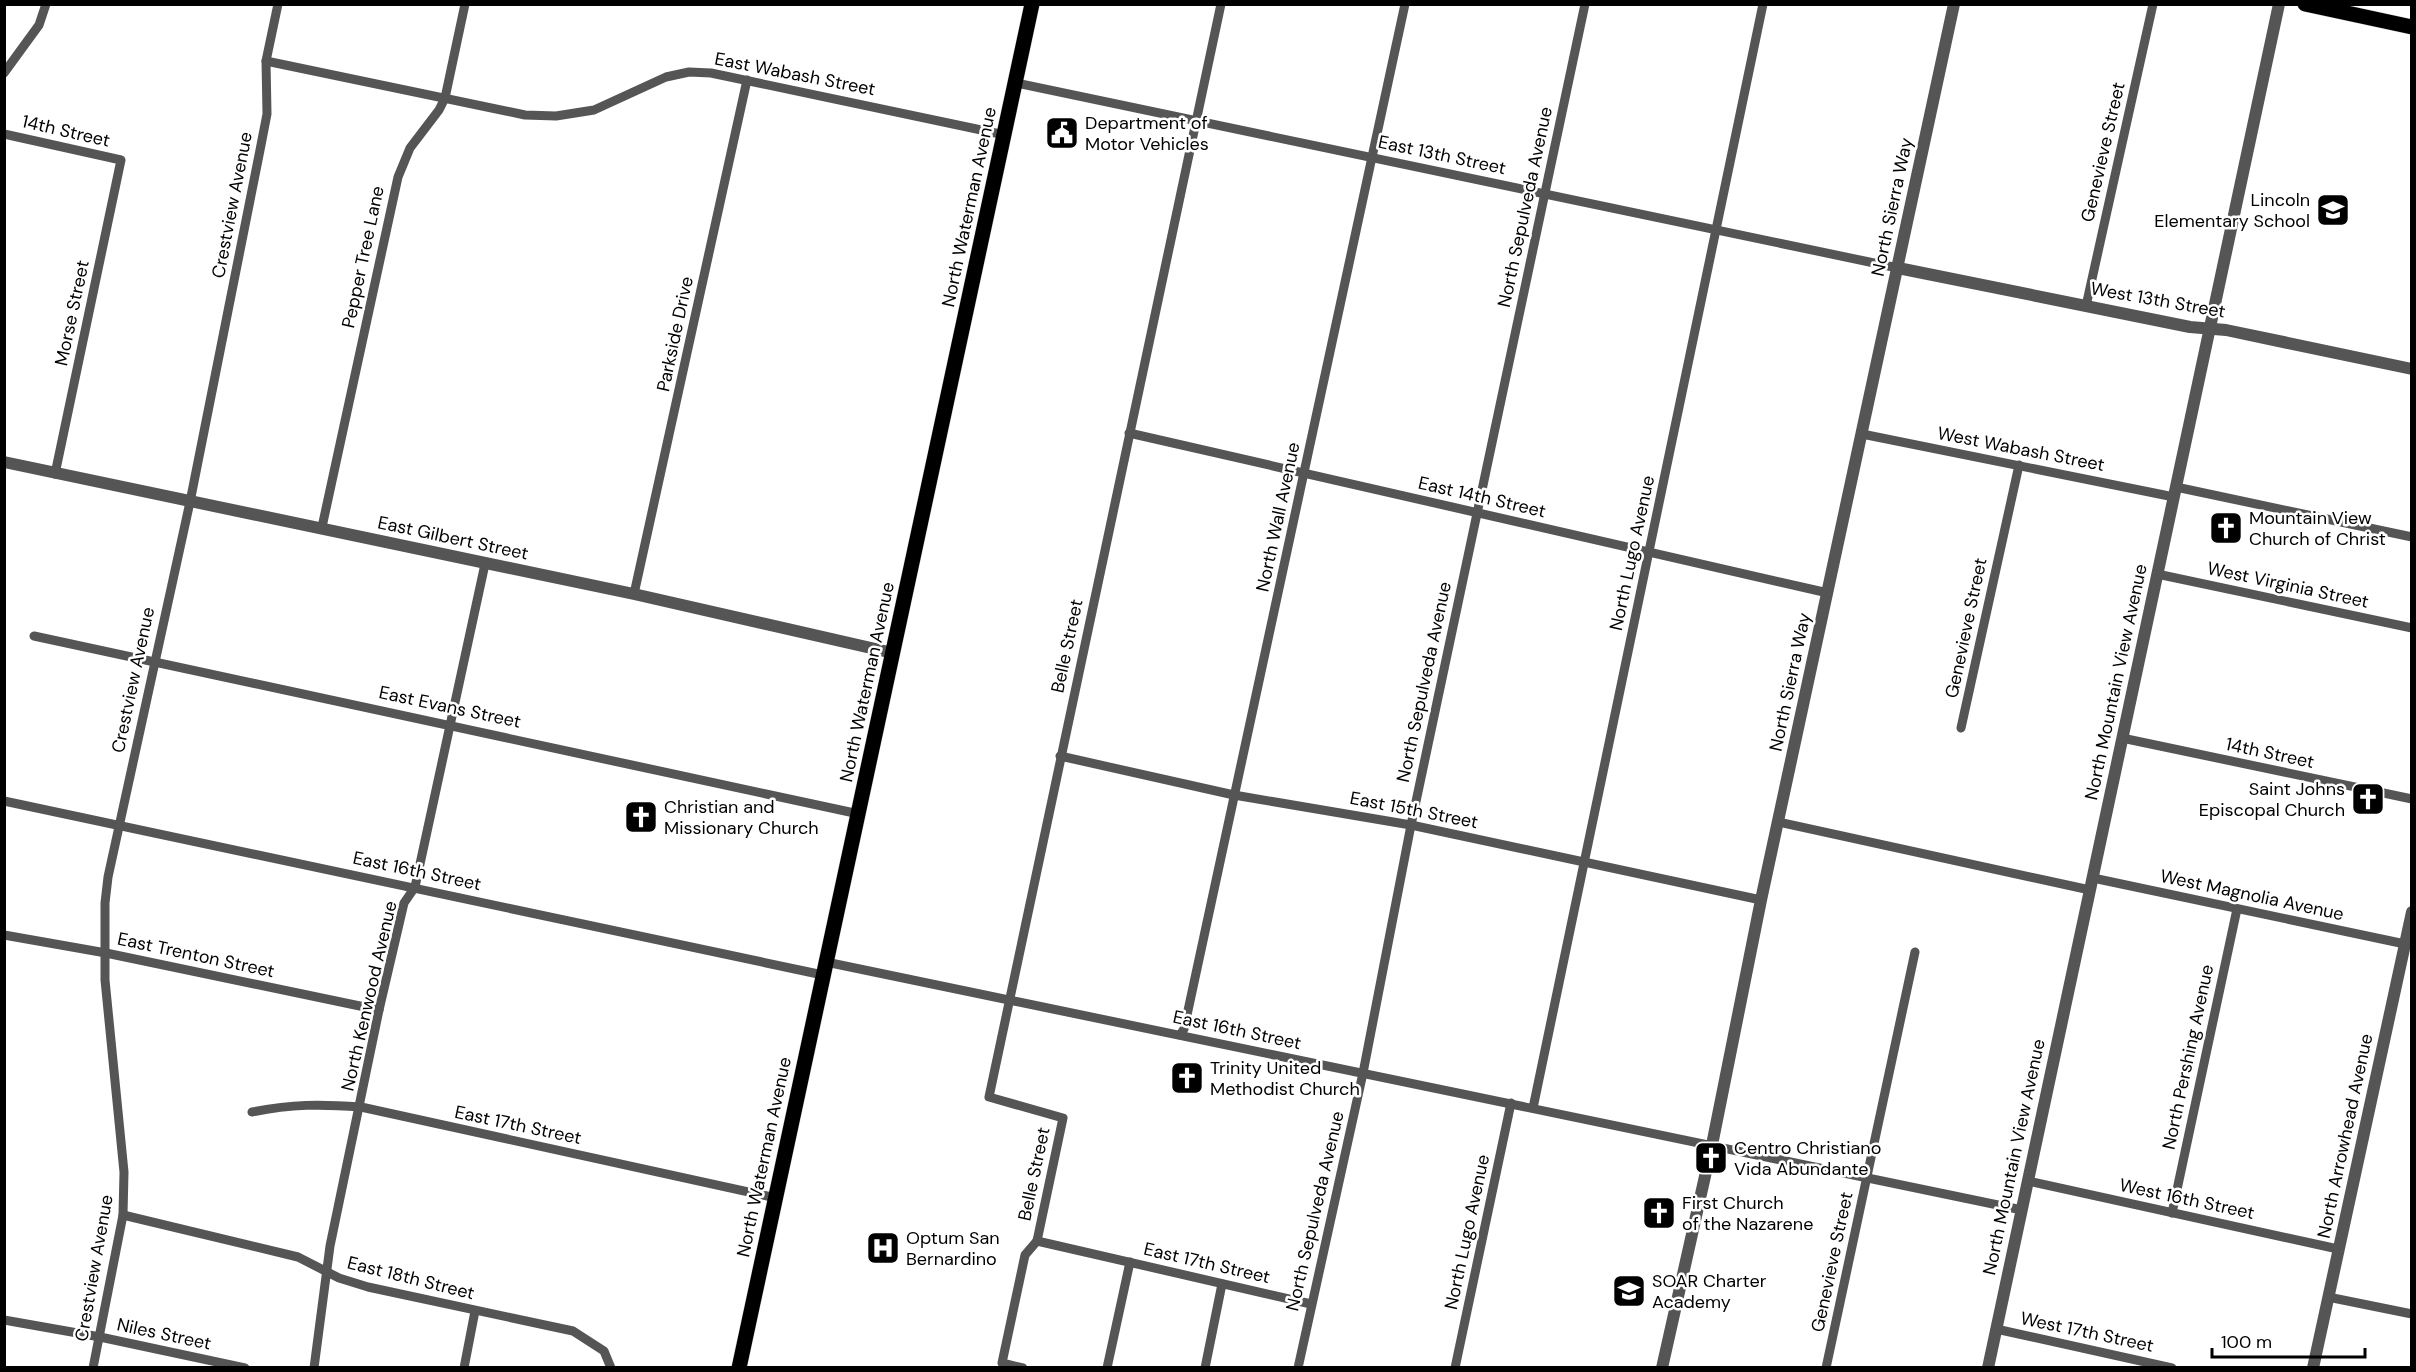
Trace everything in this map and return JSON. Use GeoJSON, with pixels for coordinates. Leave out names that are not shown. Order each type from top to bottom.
{"type":"FeatureCollection","features":[{"type":"Feature","properties":{"kind":"main road","name":"North Waterman Avenue"},"geometry":{"type":"LineString","coordinates":[[739,1368],[1032,4]]}},
{"type":"Feature","properties":{"kind":"main road"},"geometry":{"type":"LineString","coordinates":[[2305,4],[2412,27]]}},
{"type":"Feature","properties":{"kind":"street"},"geometry":{"type":"LineString","coordinates":[[4,73],[39,25],[46,4]]}},
{"type":"Feature","properties":{"kind":"street","name":"Crestview Avenue"},"geometry":{"type":"LineString","coordinates":[[93,1368],[123,1215],[124,1172],[105,980],[105,903],[153,661],[190,502],[263,135],[267,114],[266,61],[278,4]]}},
{"type":"Feature","properties":{"kind":"street","name":"Pepper Tree Lane"},"geometry":{"type":"LineString","coordinates":[[322,528],[398,177],[410,148],[439,110],[445,98],[465,4]]}},
{"type":"Feature","properties":{"kind":"street","name":"Belle Street"},"geometry":{"type":"LineString","coordinates":[[1037,1241],[1063,1118],[989,1097],[1221,4]]}},
{"type":"Feature","properties":{"kind":"street","name":"North Wall Avenue"},"geometry":{"type":"LineString","coordinates":[[1180,1035],[1184,1029],[1405,4]]}},
{"type":"Feature","properties":{"kind":"street","name":"North Sepulveda Avenue"},"geometry":{"type":"LineString","coordinates":[[1298,1368],[1363,1073],[1411,825],[1585,4]]}},
{"type":"Feature","properties":{"kind":"street","name":"North Lugo Avenue"},"geometry":{"type":"LineString","coordinates":[[1533,1108],[1763,4]]}},
{"type":"Feature","properties":{"kind":"street","name":"North Sierra Way"},"geometry":{"type":"LineString","coordinates":[[1662,1368],[1712,1145],[1761,900],[1954,4]]}},
{"type":"Feature","properties":{"kind":"street","name":"Genevieve Street"},"geometry":{"type":"LineString","coordinates":[[2086,306],[2153,4]]}},
{"type":"Feature","properties":{"kind":"street","name":"North Mountain View Avenue"},"geometry":{"type":"LineString","coordinates":[[1988,1368],[2279,4]]}},
{"type":"Feature","properties":{"kind":"street","name":"East Wabash Street"},"geometry":{"type":"LineString","coordinates":[[266,61],[524,115],[556,116],[594,110],[666,77],[689,72],[711,73],[1005,135]]}},
{"type":"Feature","properties":{"kind":"street","name":"Parkside Drive"},"geometry":{"type":"LineString","coordinates":[[634,594],[747,80]]}},
{"type":"Feature","properties":{"kind":"street","name":"East 13th Street"},"geometry":{"type":"LineString","coordinates":[[1016,83],[1898,268]]}},
{"type":"Feature","properties":{"kind":"street","name":"14th Street"},"geometry":{"type":"LineString","coordinates":[[4,134],[121,160]]}},
{"type":"Feature","properties":{"kind":"street","name":"Morse Street"},"geometry":{"type":"LineString","coordinates":[[55,474],[121,160]]}},
{"type":"Feature","properties":{"kind":"street","name":"West 13th Street"},"geometry":{"type":"LineString","coordinates":[[1898,268],[2190,327],[2226,330],[2412,369]]}},
{"type":"Feature","properties":{"kind":"street","name":"East 14th Street"},"geometry":{"type":"LineString","coordinates":[[1129,433],[1478,512],[1649,554],[1828,593]]}},
{"type":"Feature","properties":{"kind":"street","name":"West Wabash Street"},"geometry":{"type":"LineString","coordinates":[[1862,434],[2412,537]]}},
{"type":"Feature","properties":{"kind":"street","name":"East Gilbert Street"},"geometry":{"type":"LineString","coordinates":[[4,462],[634,594],[893,653]]}},
{"type":"Feature","properties":{"kind":"street","name":"Genevieve Street"},"geometry":{"type":"LineString","coordinates":[[1961,728],[2019,465]]}},
{"type":"Feature","properties":{"kind":"street","name":"North Kenwood Avenue"},"geometry":{"type":"LineString","coordinates":[[313,1367],[326,1272],[380,1010],[404,903],[415,887],[485,564]]}},
{"type":"Feature","properties":{"kind":"street","name":"West Virginia Street"},"geometry":{"type":"LineString","coordinates":[[2157,574],[2412,628]]}},
{"type":"Feature","properties":{"kind":"street","name":"East Evans Street"},"geometry":{"type":"LineString","coordinates":[[34,636],[859,814]]}},
{"type":"Feature","properties":{"kind":"street","name":"14th Street"},"geometry":{"type":"LineString","coordinates":[[2122,738],[2412,799]]}},
{"type":"Feature","properties":{"kind":"street","name":"East 15th Street"},"geometry":{"type":"LineString","coordinates":[[1060,756],[1234,795],[1411,825],[1761,900]]}},
{"type":"Feature","properties":{"kind":"street","name":"East 16th Street"},"geometry":{"type":"LineString","coordinates":[[4,801],[415,887],[825,969],[1009,1000],[1712,1145]]}},
{"type":"Feature","properties":{"kind":"street","name":"West Magnolia Avenue"},"geometry":{"type":"LineString","coordinates":[[1778,822],[2091,884],[2237,909],[2405,944]]}},
{"type":"Feature","properties":{"kind":"street","name":"North Pershing Avenue"},"geometry":{"type":"LineString","coordinates":[[2172,1213],[2237,909]]}},
{"type":"Feature","properties":{"kind":"street","name":"North Arrowhead Avenue"},"geometry":{"type":"LineString","coordinates":[[2313,1368],[2338,1249],[2406,962],[2405,944],[2412,912]]}},
{"type":"Feature","properties":{"kind":"street","name":"East Trenton Street"},"geometry":{"type":"LineString","coordinates":[[4,935],[106,953],[380,1010]]}},
{"type":"Feature","properties":{"kind":"street","name":"Genevieve Street"},"geometry":{"type":"LineString","coordinates":[[1826,1368],[1915,952]]}},
{"type":"Feature","properties":{"kind":"street","name":"North Lugo Avenue"},"geometry":{"type":"LineString","coordinates":[[1455,1368],[1511,1103]]}},
{"type":"Feature","properties":{"kind":"street","name":"East 17th Street"},"geometry":{"type":"LineString","coordinates":[[252,1112],[286,1105],[318,1104],[361,1107],[776,1198]]}},
{"type":"Feature","properties":{"kind":"street"},"geometry":{"type":"LineString","coordinates":[[1712,1145],[2022,1210]]}},
{"type":"Feature","properties":{"kind":"street","name":"West 16th Street"},"geometry":{"type":"LineString","coordinates":[[2028,1182],[2338,1249]]}},
{"type":"Feature","properties":{"kind":"street","name":"East 18th Street"},"geometry":{"type":"LineString","coordinates":[[123,1215],[268,1248],[298,1257],[326,1272],[368,1287],[573,1330],[604,1351],[611,1368]]}},
{"type":"Feature","properties":{"kind":"street"},"geometry":{"type":"LineString","coordinates":[[1023,1368],[1002,1363],[1025,1255],[1037,1241]]}},
{"type":"Feature","properties":{"kind":"street","name":"East 17th Street"},"geometry":{"type":"LineString","coordinates":[[1037,1241],[1311,1304]]}},
{"type":"Feature","properties":{"kind":"street","name":"East 17th Street"},"geometry":{"type":"LineString","coordinates":[[1107,1368],[1130,1262]]}},
{"type":"Feature","properties":{"kind":"street"},"geometry":{"type":"LineString","coordinates":[[1205,1368],[1222,1284]]}},
{"type":"Feature","properties":{"kind":"street"},"geometry":{"type":"LineString","coordinates":[[2328,1297],[2412,1314]]}},
{"type":"Feature","properties":{"kind":"street"},"geometry":{"type":"LineString","coordinates":[[464,1368],[475,1311]]}},
{"type":"Feature","properties":{"kind":"street","name":"Niles Street"},"geometry":{"type":"LineString","coordinates":[[4,1320],[100,1337],[219,1365],[245,1368]]}},
{"type":"Feature","properties":{"kind":"street","name":"West 17th Street"},"geometry":{"type":"LineString","coordinates":[[1996,1329],[2172,1368]]}},
{"type":"Feature","properties":{"kind":"place","name":"Department of Motor Vehicles"},"geometry":{"type":"Point","coordinates":[1062,133]}},
{"type":"Feature","properties":{"kind":"place","name":"Lincoln Elementary School"},"geometry":{"type":"Point","coordinates":[2333,210]}},
{"type":"Feature","properties":{"kind":"place","name":"Mountain View Church of Christ"},"geometry":{"type":"Point","coordinates":[2226,528]}},
{"type":"Feature","properties":{"kind":"place","name":"Saint Johns Episcopal Church"},"geometry":{"type":"Point","coordinates":[2368,799]}},
{"type":"Feature","properties":{"kind":"place","name":"Christian and Missionary Church"},"geometry":{"type":"Point","coordinates":[641,817]}},
{"type":"Feature","properties":{"kind":"place","name":"Trinity United Methodist Church"},"geometry":{"type":"Point","coordinates":[1187,1078]}},
{"type":"Feature","properties":{"kind":"place","name":"Centro Christiano Vida Abundante"},"geometry":{"type":"Point","coordinates":[1711,1158]}},
{"type":"Feature","properties":{"kind":"place","name":"First Church of the Nazarene"},"geometry":{"type":"Point","coordinates":[1659,1213]}},
{"type":"Feature","properties":{"kind":"place","name":"Optum San Bernardino"},"geometry":{"type":"Point","coordinates":[883,1248]}},
{"type":"Feature","properties":{"kind":"place","name":"SOAR Charter Academy"},"geometry":{"type":"Point","coordinates":[1629,1291]}}]}
